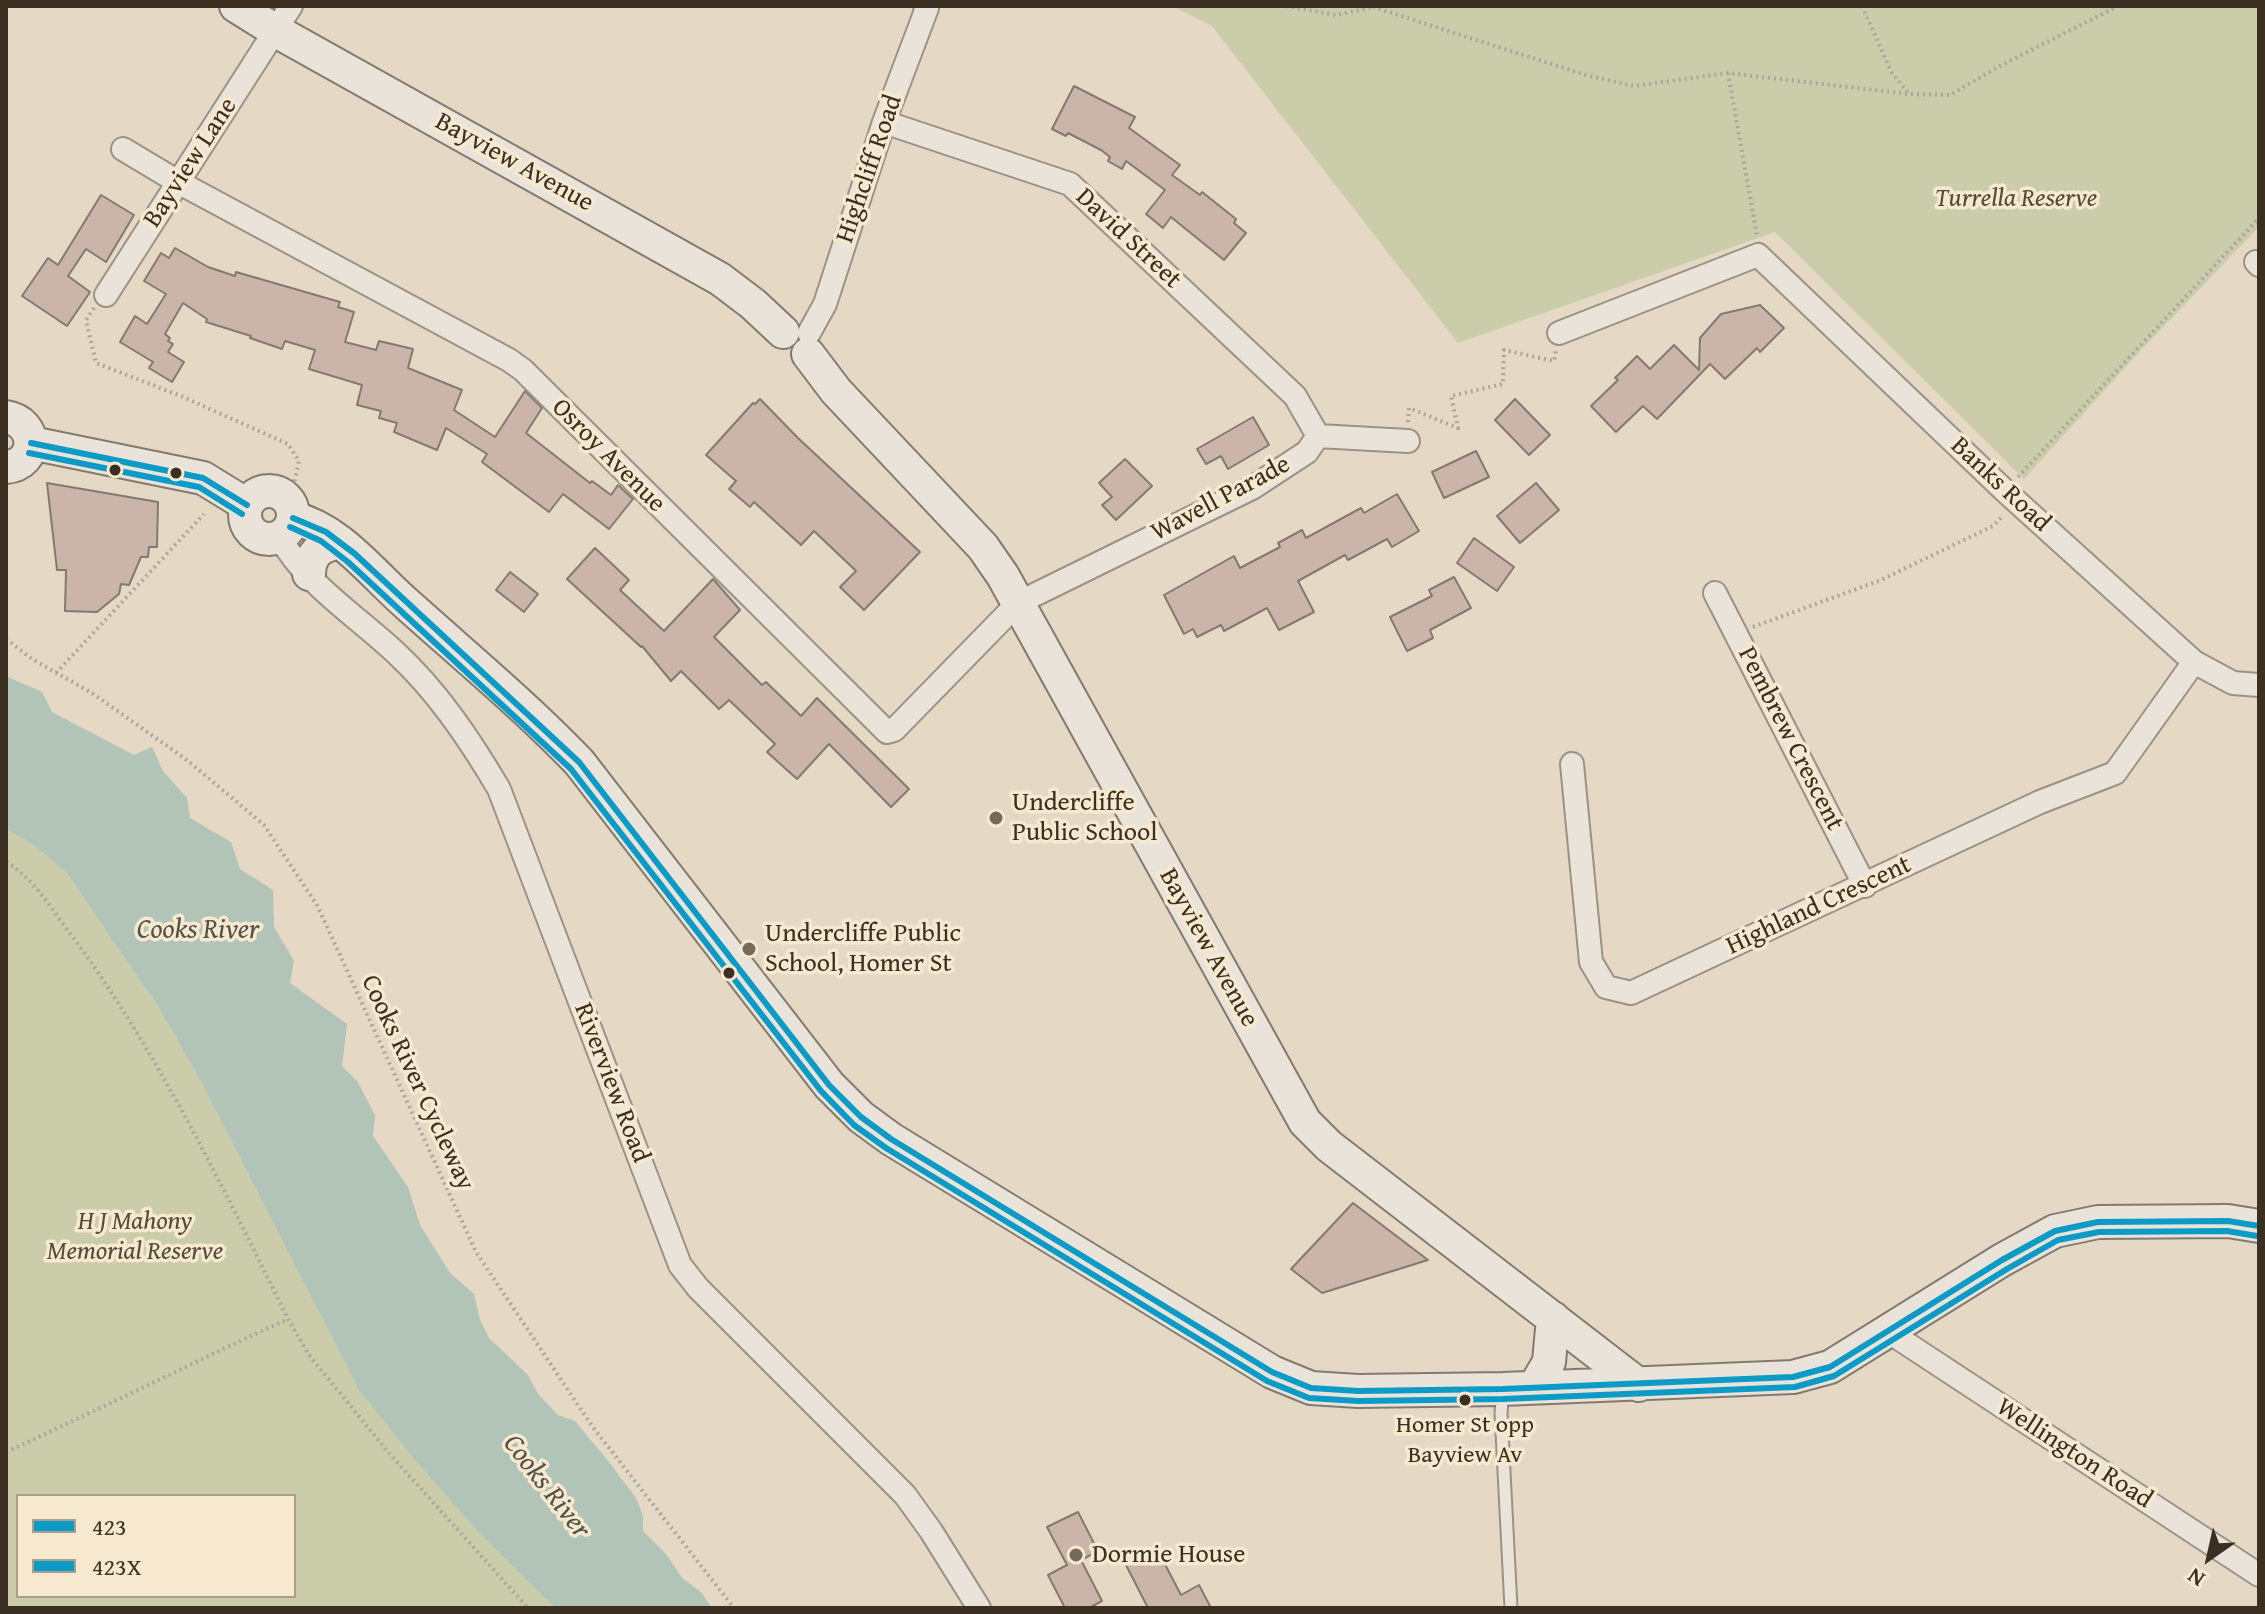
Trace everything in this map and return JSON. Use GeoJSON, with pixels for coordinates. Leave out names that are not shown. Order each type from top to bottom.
{"type":"FeatureCollection","features":[{"type":"Feature","properties":{"kind":"main road","name":"Bayview Avenue"},"geometry":{"type":"LineString","coordinates":[[236,6],[284,18],[720,279],[800,340],[836,391],[983,547],[1018,603],[1305,1122],[1329,1146],[1639,1385]]}},
{"type":"Feature","properties":{"kind":"main road"},"geometry":{"type":"LineString","coordinates":[[6,417],[22,422],[31,443],[21,463],[6,467]]}},
{"type":"Feature","properties":{"kind":"main road"},"geometry":{"type":"LineString","coordinates":[[31,443],[203,478],[247,505],[245,520],[252,533],[266,539],[289,514],[339,542],[532,714],[579,762],[829,1085],[875,1128],[1291,1381],[1311,1388],[1333,1390],[1503,1389],[1793,1377],[1830,1367],[2002,1260],[2055,1231],[2098,1222],[2228,1221],[2259,1226]]}},
{"type":"Feature","properties":{"kind":"main road"},"geometry":{"type":"LineString","coordinates":[[309,574],[313,555],[319,548],[339,542]]}},
{"type":"Feature","properties":{"kind":"main road"},"geometry":{"type":"LineString","coordinates":[[1535,1386],[1549,1362],[1553,1318]]}},
{"type":"Feature","properties":{"kind":"street","name":"Highcliff Road"},"geometry":{"type":"LineString","coordinates":[[800,340],[825,304],[884,122],[927,8],[925,6]]}},
{"type":"Feature","properties":{"kind":"street","name":"Bayview Lane"},"geometry":{"type":"LineString","coordinates":[[106,295],[284,18]]}},
{"type":"Feature","properties":{"kind":"street","name":"David Street"},"geometry":{"type":"LineString","coordinates":[[884,122],[1070,184],[1295,396],[1318,436]]}},
{"type":"Feature","properties":{"kind":"street","name":"Osroy Avenue"},"geometry":{"type":"LineString","coordinates":[[123,149],[523,370],[887,732],[894,730],[1018,603]]}},
{"type":"Feature","properties":{"kind":"street"},"geometry":{"type":"LineString","coordinates":[[1559,333],[1758,255]]}},
{"type":"Feature","properties":{"kind":"street","name":"Banks Road"},"geometry":{"type":"LineString","coordinates":[[1758,255],[2011,497],[2194,662],[2233,683],[2259,685]]}},
{"type":"Feature","properties":{"kind":"street","name":"Wavell Parade"},"geometry":{"type":"LineString","coordinates":[[1018,603],[1252,488],[1307,452],[1318,436],[1408,441]]}},
{"type":"Feature","properties":{"kind":"street","name":"Riverview Road"},"geometry":{"type":"LineString","coordinates":[[289,514],[294,561],[399,655],[462,727],[499,789],[680,1265],[698,1288],[905,1495],[979,1608]]}},
{"type":"Feature","properties":{"kind":"street","name":"Pembrew Crescent"},"geometry":{"type":"LineString","coordinates":[[1715,593],[1865,886]]}},
{"type":"Feature","properties":{"kind":"street","name":"Highland Crescent"},"geometry":{"type":"LineString","coordinates":[[1572,764],[1591,962],[1606,987],[1631,993],[2040,802],[2115,773],[2194,662]]}},
{"type":"Feature","properties":{"kind":"street","name":"Wellington Road"},"geometry":{"type":"LineString","coordinates":[[1889,1332],[2259,1575]]}},
{"type":"Feature","properties":{"kind":"lane"},"geometry":{"type":"LineString","coordinates":[[1503,1389],[1501,1413],[1513,1605]]}},
{"type":"Feature","properties":{"kind":"path"},"geometry":{"type":"LineString","coordinates":[[1286,6],[1336,15],[1375,6],[1586,75],[1634,86],[1728,73],[1909,94],[1950,95],[2118,6]]}},
{"type":"Feature","properties":{"kind":"path"},"geometry":{"type":"LineString","coordinates":[[1862,6],[1892,73],[1909,94]]}},
{"type":"Feature","properties":{"kind":"path"},"geometry":{"type":"LineString","coordinates":[[1728,73],[1756,218],[1758,255]]}},
{"type":"Feature","properties":{"kind":"path"},"geometry":{"type":"LineString","coordinates":[[1735,633],[1881,580],[1993,526],[2011,497],[2259,218]]}},
{"type":"Feature","properties":{"kind":"path"},"geometry":{"type":"LineString","coordinates":[[106,295],[86,320],[96,363],[181,396],[288,444],[299,461],[289,514]]}},
{"type":"Feature","properties":{"kind":"path"},"geometry":{"type":"LineString","coordinates":[[1408,441],[1409,408],[1458,428],[1451,396],[1503,384],[1504,350],[1554,361],[1559,333]]}},
{"type":"Feature","properties":{"kind":"path"},"geometry":{"type":"LineString","coordinates":[[56,673],[204,514]]}},
{"type":"Feature","properties":{"kind":"path","name":"Cooks River Cycleway"},"geometry":{"type":"LineString","coordinates":[[6,639],[32,659],[92,693],[187,760],[264,825],[317,905],[476,1252],[592,1426],[734,1608]]}},
{"type":"Feature","properties":{"kind":"path"},"geometry":{"type":"LineString","coordinates":[[6,862],[25,873],[95,966],[171,1093],[309,1355],[378,1440],[528,1608]]}},
{"type":"Feature","properties":{"kind":"path"},"geometry":{"type":"LineString","coordinates":[[6,1452],[116,1403],[206,1356],[288,1319]]}},
{"type":"Feature","properties":{"kind":"green space","name":"Turrella Reserve"},"geometry":{"type":"Polygon","coordinates":[[[1172,6],[2259,6],[2259,227],[2140,351],[2024,479],[1775,232],[1458,343],[1212,26],[1172,6]]]}},
{"type":"Feature","properties":{"kind":"green space","name":"H J Mahony Memorial Reserve"},"geometry":{"type":"Polygon","coordinates":[[[6,829],[34,845],[67,873],[159,1008],[197,1074],[359,1390],[413,1458],[482,1536],[555,1608],[6,1608],[6,829]]]}},
{"type":"Feature","properties":{"kind":"water","name":"Cooks River"},"geometry":{"type":"Polygon","coordinates":[[[6,676],[42,692],[52,712],[134,755],[152,747],[163,771],[187,798],[190,818],[231,842],[240,869],[273,890],[274,927],[294,961],[290,983],[347,1024],[342,1066],[357,1081],[375,1115],[373,1136],[408,1187],[420,1225],[450,1273],[474,1294],[480,1320],[489,1338],[528,1375],[538,1394],[558,1415],[575,1421],[609,1462],[636,1498],[643,1516],[643,1531],[667,1555],[682,1578],[701,1592],[712,1608],[555,1608],[482,1536],[413,1458],[359,1390],[197,1074],[159,1008],[67,873],[34,845],[6,829],[6,676]]]}},
{"type":"Feature","properties":{"kind":"building"},"geometry":{"type":"Polygon","coordinates":[[[1074,86],[1135,117],[1129,128],[1180,165],[1172,175],[1200,195],[1202,192],[1236,219],[1234,223],[1246,233],[1224,260],[1171,217],[1163,228],[1146,214],[1165,190],[1126,161],[1122,169],[1108,161],[1110,157],[1101,150],[1068,133],[1066,136],[1052,129],[1074,86]]]}},
{"type":"Feature","properties":{"kind":"building"},"geometry":{"type":"Polygon","coordinates":[[[101,195],[134,215],[106,262],[86,249],[68,276],[90,292],[67,326],[22,296],[48,258],[58,265],[101,195]]]}},
{"type":"Feature","properties":{"kind":"building"},"geometry":{"type":"Polygon","coordinates":[[[175,248],[208,267],[235,276],[236,272],[340,302],[338,307],[354,312],[345,342],[376,350],[379,341],[413,349],[408,368],[462,390],[454,410],[495,437],[525,391],[542,408],[526,433],[590,483],[592,481],[611,495],[618,485],[633,499],[609,529],[563,494],[549,512],[482,462],[487,454],[446,428],[437,450],[394,432],[397,423],[379,418],[381,411],[357,405],[362,385],[309,369],[315,350],[285,341],[282,349],[250,338],[206,322],[207,319],[183,303],[165,334],[173,344],[168,352],[184,362],[172,382],[149,368],[153,362],[120,342],[135,316],[147,324],[166,294],[144,281],[161,253],[169,258],[175,248]]]}},
{"type":"Feature","properties":{"kind":"building"},"geometry":{"type":"Polygon","coordinates":[[[1760,305],[1784,328],[1760,352],[1757,348],[1725,379],[1710,364],[1657,419],[1643,406],[1616,432],[1591,406],[1637,356],[1650,369],[1674,345],[1699,370],[1700,338],[1721,314],[1760,305]]]}},
{"type":"Feature","properties":{"kind":"building"},"geometry":{"type":"Polygon","coordinates":[[[760,399],[920,552],[864,610],[840,587],[856,571],[814,531],[801,545],[754,502],[750,507],[729,489],[736,481],[706,455],[760,399]]]}},
{"type":"Feature","properties":{"kind":"building"},"geometry":{"type":"Polygon","coordinates":[[[1515,399],[1550,435],[1529,455],[1495,420],[1515,399]]]}},
{"type":"Feature","properties":{"kind":"building"},"geometry":{"type":"Polygon","coordinates":[[[1253,417],[1269,445],[1228,469],[1221,456],[1206,464],[1197,449],[1253,417]]]}},
{"type":"Feature","properties":{"kind":"building"},"geometry":{"type":"Polygon","coordinates":[[[1476,451],[1489,477],[1444,498],[1432,472],[1476,451]]]}},
{"type":"Feature","properties":{"kind":"building"},"geometry":{"type":"Polygon","coordinates":[[[1125,459],[1152,486],[1116,520],[1102,505],[1112,497],[1099,483],[1125,459]]]}},
{"type":"Feature","properties":{"kind":"building"},"geometry":{"type":"Polygon","coordinates":[[[47,483],[158,502],[157,547],[149,547],[148,557],[141,557],[129,585],[121,584],[119,594],[97,612],[65,611],[66,570],[57,570],[47,483]]]}},
{"type":"Feature","properties":{"kind":"building"},"geometry":{"type":"Polygon","coordinates":[[[1536,483],[1559,510],[1520,543],[1497,516],[1536,483]]]}},
{"type":"Feature","properties":{"kind":"building"},"geometry":{"type":"Polygon","coordinates":[[[1397,494],[1419,531],[1392,547],[1387,539],[1348,560],[1345,555],[1298,581],[1314,612],[1279,630],[1267,608],[1224,631],[1221,625],[1197,637],[1193,629],[1184,634],[1164,595],[1234,556],[1240,568],[1280,547],[1278,543],[1302,530],[1306,538],[1361,508],[1364,513],[1397,494]]]}},
{"type":"Feature","properties":{"kind":"building"},"geometry":{"type":"Polygon","coordinates":[[[1474,538],[1514,567],[1497,591],[1457,563],[1474,538]]]}},
{"type":"Feature","properties":{"kind":"building"},"geometry":{"type":"Polygon","coordinates":[[[595,548],[629,580],[620,590],[664,631],[713,579],[740,610],[714,637],[762,685],[766,682],[801,716],[817,698],[909,789],[891,807],[829,744],[797,779],[767,752],[775,744],[729,700],[719,709],[681,671],[671,681],[642,646],[567,579],[595,548]]]}},
{"type":"Feature","properties":{"kind":"building"},"geometry":{"type":"Polygon","coordinates":[[[510,572],[538,594],[524,612],[496,590],[510,572]]]}},
{"type":"Feature","properties":{"kind":"building"},"geometry":{"type":"Polygon","coordinates":[[[1454,577],[1471,608],[1430,630],[1433,638],[1407,651],[1390,617],[1432,596],[1429,590],[1454,577]]]}},
{"type":"Feature","properties":{"kind":"building"},"geometry":{"type":"Polygon","coordinates":[[[1353,1203],[1428,1260],[1322,1293],[1291,1269],[1353,1203]]]}},
{"type":"Feature","properties":{"kind":"building","name":"Dormie House"},"geometry":{"type":"Polygon","coordinates":[[[1078,1512],[1098,1551],[1081,1560],[1102,1601],[1089,1608],[1065,1608],[1048,1575],[1067,1565],[1047,1527],[1078,1512]]]}},
{"type":"Feature","properties":{"kind":"building"},"geometry":{"type":"Polygon","coordinates":[[[1157,1549],[1181,1595],[1199,1585],[1211,1608],[1148,1608],[1126,1565],[1157,1549]]]}},
{"type":"Feature","properties":{"kind":"transit line","name":"423"},"geometry":{"type":"LineString","coordinates":[[31,443],[203,478],[247,505]]}},
{"type":"Feature","properties":{"kind":"transit line","name":"423X"},"geometry":{"type":"LineString","coordinates":[[29,453],[199,487],[242,514]]}},
{"type":"Feature","properties":{"kind":"transit line","name":"423"},"geometry":{"type":"LineString","coordinates":[[293,518],[326,532],[355,554],[579,762],[829,1085],[861,1117],[891,1139],[1272,1372],[1311,1388],[1358,1391],[1503,1389],[1793,1377],[1830,1367],[2002,1260],[2055,1231],[2098,1222],[2228,1221],[2259,1226]]}},
{"type":"Feature","properties":{"kind":"transit line","name":"423X"},"geometry":{"type":"LineString","coordinates":[[290,527],[321,541],[348,562],[571,769],[821,1091],[854,1125],[886,1148],[1267,1381],[1309,1398],[1358,1401],[1503,1399],[1795,1387],[1834,1376],[2058,1240],[2099,1232],[2227,1231],[2257,1236]]}},
{"type":"Feature","properties":{"kind":"place","name":"Undercliffe Public School"},"geometry":{"type":"Point","coordinates":[996,818]}},
{"type":"Feature","properties":{"kind":"place","name":"Undercliffe Public School, Homer St"},"geometry":{"type":"Point","coordinates":[749,949]}},
{"type":"Feature","properties":{"kind":"place","name":"Homer St opp Bayview Av"},"geometry":{"type":"Point","coordinates":[1465,1400]}},
{"type":"Feature","properties":{"kind":"place","name":"Dormie House"},"geometry":{"type":"Point","coordinates":[1076,1555]}}]}
